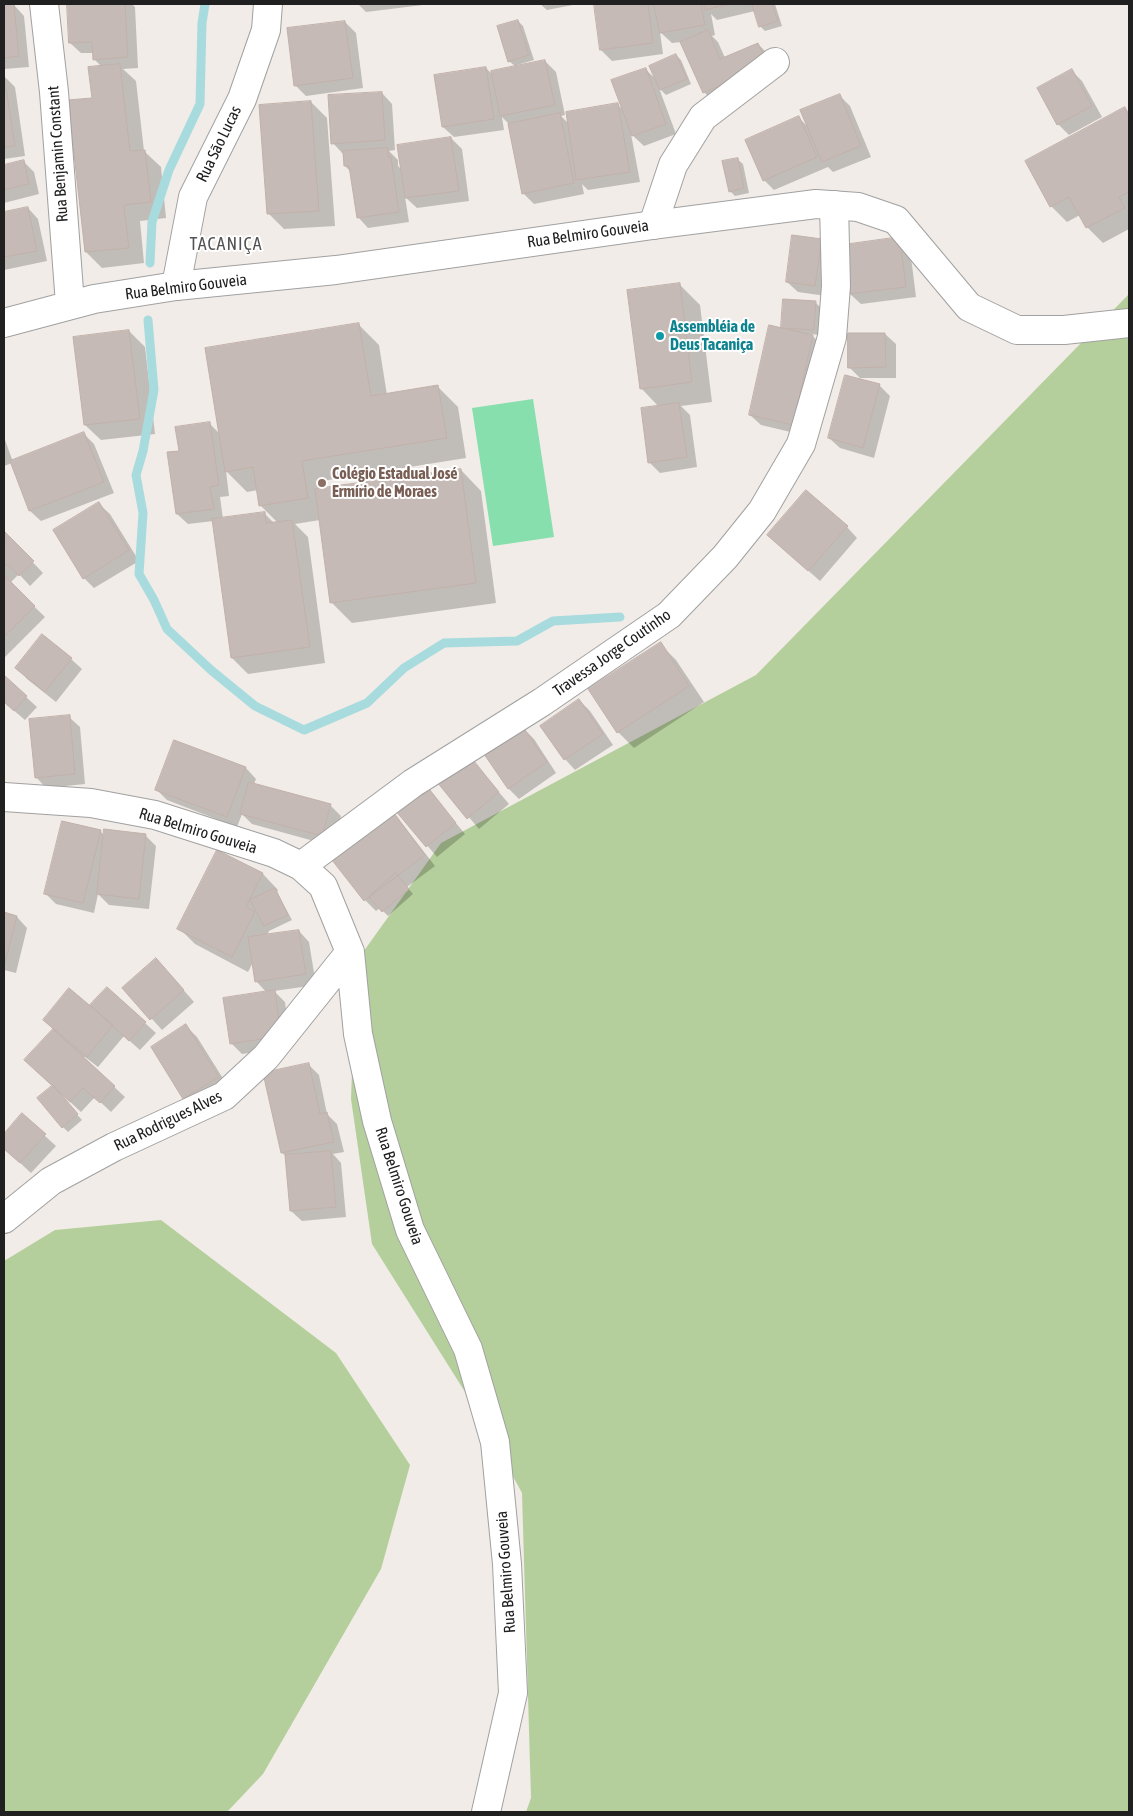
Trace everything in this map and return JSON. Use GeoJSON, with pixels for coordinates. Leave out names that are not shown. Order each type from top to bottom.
{"type":"FeatureCollection","features":[{"type":"Feature","properties":{"kind":"street","name":"Rua Benjamin Constant"},"geometry":{"type":"LineString","coordinates":[[44,4],[54,92],[70,304]]}},
{"type":"Feature","properties":{"kind":"street","name":"Rua São Lucas"},"geometry":{"type":"LineString","coordinates":[[176,286],[193,197],[242,98],[266,30],[268,4]]}},
{"type":"Feature","properties":{"kind":"street"},"geometry":{"type":"LineString","coordinates":[[653,225],[673,165],[703,117],[775,62]]}},
{"type":"Feature","properties":{"kind":"street","name":"Rua Belmiro Gouveia"},"geometry":{"type":"LineString","coordinates":[[4,323],[70,304],[176,286],[336,270],[816,204],[858,208],[896,220],[969,307],[1017,330],[1064,330],[1129,323]]}},
{"type":"Feature","properties":{"kind":"street","name":"Travessa Jorge Coutinho"},"geometry":{"type":"LineString","coordinates":[[301,866],[413,783],[542,702],[669,615],[725,557],[762,512],[801,444],[832,337],[836,286],[834,205]]}},
{"type":"Feature","properties":{"kind":"street","name":"Rua Belmiro Gouveia"},"geometry":{"type":"LineString","coordinates":[[4,797],[91,803],[156,816],[274,853],[301,866],[323,886],[350,952],[358,1034],[380,1130],[410,1230],[468,1349],[495,1442],[507,1564],[513,1693],[486,1812]]}},
{"type":"Feature","properties":{"kind":"street","name":"Rua Rodrigues Alves"},"geometry":{"type":"LineString","coordinates":[[4,1220],[50,1181],[114,1147],[224,1096],[266,1057],[350,952]]}},
{"type":"Feature","properties":{"kind":"green space"},"geometry":{"type":"Polygon","coordinates":[[[1129,294],[1129,1812],[526,1812],[531,1798],[522,1493],[482,1419],[372,1244],[351,1099],[356,962],[441,843],[756,675],[1129,294]]]}},
{"type":"Feature","properties":{"kind":"green space"},"geometry":{"type":"Polygon","coordinates":[[[533,399],[554,537],[493,546],[472,408],[533,399]]]}},
{"type":"Feature","properties":{"kind":"green space"},"geometry":{"type":"Polygon","coordinates":[[[161,1220],[336,1353],[410,1465],[381,1569],[263,1774],[227,1812],[4,1812],[4,1261],[55,1230],[161,1220]]]}},
{"type":"Feature","properties":{"kind":"building"},"geometry":{"type":"Polygon","coordinates":[[[14,4],[19,56],[4,58],[4,5],[14,4]]]}},
{"type":"Feature","properties":{"kind":"building"},"geometry":{"type":"Polygon","coordinates":[[[67,4],[125,4],[128,57],[93,60],[92,42],[69,43],[67,4]]]}},
{"type":"Feature","properties":{"kind":"building"},"geometry":{"type":"Polygon","coordinates":[[[594,4],[648,4],[653,43],[600,50],[594,4]]]}},
{"type":"Feature","properties":{"kind":"building"},"geometry":{"type":"Polygon","coordinates":[[[654,4],[701,4],[705,25],[660,33],[654,4]]]}},
{"type":"Feature","properties":{"kind":"building"},"geometry":{"type":"Polygon","coordinates":[[[704,4],[730,4],[705,10],[704,4]]]}},
{"type":"Feature","properties":{"kind":"building"},"geometry":{"type":"Polygon","coordinates":[[[752,4],[772,4],[778,21],[759,27],[752,4]]]}},
{"type":"Feature","properties":{"kind":"building"},"geometry":{"type":"Polygon","coordinates":[[[518,20],[529,55],[508,62],[497,26],[518,20]]]}},
{"type":"Feature","properties":{"kind":"building"},"geometry":{"type":"Polygon","coordinates":[[[345,21],[353,78],[294,86],[287,28],[345,21]]]}},
{"type":"Feature","properties":{"kind":"building"},"geometry":{"type":"Polygon","coordinates":[[[708,30],[720,59],[758,43],[768,65],[703,93],[680,42],[708,30]]]}},
{"type":"Feature","properties":{"kind":"building"},"geometry":{"type":"Polygon","coordinates":[[[676,54],[687,79],[660,90],[649,66],[676,54]]]}},
{"type":"Feature","properties":{"kind":"building"},"geometry":{"type":"Polygon","coordinates":[[[545,60],[555,105],[500,116],[491,71],[545,60]]]}},
{"type":"Feature","properties":{"kind":"building"},"geometry":{"type":"Polygon","coordinates":[[[120,64],[130,151],[145,150],[151,202],[124,205],[129,248],[85,252],[68,100],[92,98],[88,67],[120,64]]]}},
{"type":"Feature","properties":{"kind":"building"},"geometry":{"type":"Polygon","coordinates":[[[486,67],[494,119],[442,127],[434,75],[486,67]]]}},
{"type":"Feature","properties":{"kind":"building"},"geometry":{"type":"Polygon","coordinates":[[[646,68],[666,124],[632,136],[611,80],[646,68]]]}},
{"type":"Feature","properties":{"kind":"building"},"geometry":{"type":"Polygon","coordinates":[[[1072,69],[1092,106],[1057,125],[1037,88],[1072,69]]]}},
{"type":"Feature","properties":{"kind":"building"},"geometry":{"type":"Polygon","coordinates":[[[4,75],[15,146],[4,147],[4,75]]]}},
{"type":"Feature","properties":{"kind":"building"},"geometry":{"type":"Polygon","coordinates":[[[382,92],[385,140],[331,144],[328,95],[382,92]]]}},
{"type":"Feature","properties":{"kind":"building"},"geometry":{"type":"Polygon","coordinates":[[[840,94],[861,146],[822,162],[800,110],[840,94]]]}},
{"type":"Feature","properties":{"kind":"building"},"geometry":{"type":"Polygon","coordinates":[[[311,101],[319,211],[267,214],[259,105],[311,101]]]}},
{"type":"Feature","properties":{"kind":"building"},"geometry":{"type":"Polygon","coordinates":[[[618,103],[630,172],[576,180],[566,112],[618,103]]]}},
{"type":"Feature","properties":{"kind":"building"},"geometry":{"type":"Polygon","coordinates":[[[1125,107],[1129,115],[1129,192],[1119,197],[1125,208],[1086,228],[1069,197],[1050,207],[1025,161],[1125,107]]]}},
{"type":"Feature","properties":{"kind":"building"},"geometry":{"type":"Polygon","coordinates":[[[560,113],[574,183],[522,194],[508,124],[560,113]]]}},
{"type":"Feature","properties":{"kind":"building"},"geometry":{"type":"Polygon","coordinates":[[[799,116],[817,157],[763,181],[745,140],[799,116]]]}},
{"type":"Feature","properties":{"kind":"building"},"geometry":{"type":"Polygon","coordinates":[[[451,137],[459,191],[405,198],[397,145],[451,137]]]}},
{"type":"Feature","properties":{"kind":"building"},"geometry":{"type":"Polygon","coordinates":[[[388,148],[388,157],[391,157],[399,212],[357,218],[349,166],[344,166],[343,151],[388,148]]]}},
{"type":"Feature","properties":{"kind":"building"},"geometry":{"type":"Polygon","coordinates":[[[738,158],[744,188],[729,192],[722,161],[738,158]]]}},
{"type":"Feature","properties":{"kind":"building"},"geometry":{"type":"Polygon","coordinates":[[[24,160],[29,184],[4,190],[4,165],[24,160]]]}},
{"type":"Feature","properties":{"kind":"building"},"geometry":{"type":"Polygon","coordinates":[[[28,207],[37,251],[4,257],[4,212],[28,207]]]}},
{"type":"Feature","properties":{"kind":"building"},"geometry":{"type":"Polygon","coordinates":[[[792,235],[822,239],[815,286],[786,282],[792,235]]]}},
{"type":"Feature","properties":{"kind":"building"},"geometry":{"type":"Polygon","coordinates":[[[900,237],[906,287],[849,294],[843,245],[900,237]]]}},
{"type":"Feature","properties":{"kind":"building","name":"Assembléia de Deus Tacaniça"},"geometry":{"type":"Polygon","coordinates":[[[680,283],[692,382],[640,389],[627,290],[680,283]]]}},
{"type":"Feature","properties":{"kind":"building"},"geometry":{"type":"Polygon","coordinates":[[[783,299],[816,301],[814,330],[781,328],[783,299]]]}},
{"type":"Feature","properties":{"kind":"building"},"geometry":{"type":"Polygon","coordinates":[[[359,323],[371,396],[438,385],[447,438],[302,461],[308,498],[259,506],[253,467],[225,472],[205,348],[359,323]]]}},
{"type":"Feature","properties":{"kind":"building"},"geometry":{"type":"Polygon","coordinates":[[[769,325],[813,335],[793,425],[749,415],[769,325]]]}},
{"type":"Feature","properties":{"kind":"building"},"geometry":{"type":"Polygon","coordinates":[[[129,330],[140,419],[84,425],[73,337],[129,330]]]}},
{"type":"Feature","properties":{"kind":"building"},"geometry":{"type":"Polygon","coordinates":[[[848,333],[885,333],[886,367],[848,368],[848,333]]]}},
{"type":"Feature","properties":{"kind":"building"},"geometry":{"type":"Polygon","coordinates":[[[845,375],[880,384],[863,448],[828,438],[845,375]]]}},
{"type":"Feature","properties":{"kind":"building"},"geometry":{"type":"Polygon","coordinates":[[[679,403],[687,457],[648,463],[641,408],[679,403]]]}},
{"type":"Feature","properties":{"kind":"building"},"geometry":{"type":"Polygon","coordinates":[[[210,422],[219,485],[210,487],[214,509],[176,514],[167,452],[179,451],[175,427],[210,422]]]}},
{"type":"Feature","properties":{"kind":"building"},"geometry":{"type":"Polygon","coordinates":[[[84,432],[104,482],[29,511],[10,461],[84,432]]]}},
{"type":"Feature","properties":{"kind":"building"},"geometry":{"type":"Polygon","coordinates":[[[461,469],[476,583],[330,603],[315,489],[461,469]]]}},
{"type":"Feature","properties":{"kind":"building"},"geometry":{"type":"Polygon","coordinates":[[[806,490],[848,526],[808,571],[767,535],[806,490]]]}},
{"type":"Feature","properties":{"kind":"building"},"geometry":{"type":"Polygon","coordinates":[[[99,502],[129,550],[83,579],[53,530],[99,502]]]}},
{"type":"Feature","properties":{"kind":"building"},"geometry":{"type":"Polygon","coordinates":[[[265,512],[266,523],[292,520],[310,647],[231,658],[212,519],[265,512]]]}},
{"type":"Feature","properties":{"kind":"building"},"geometry":{"type":"Polygon","coordinates":[[[5,532],[34,561],[19,576],[7,564],[4,568],[5,532]]]}},
{"type":"Feature","properties":{"kind":"building"},"geometry":{"type":"Polygon","coordinates":[[[4,575],[35,606],[4,637],[4,575]]]}},
{"type":"Feature","properties":{"kind":"building"},"geometry":{"type":"Polygon","coordinates":[[[42,634],[72,658],[45,692],[15,668],[42,634]]]}},
{"type":"Feature","properties":{"kind":"building"},"geometry":{"type":"Polygon","coordinates":[[[661,642],[689,686],[617,733],[588,689],[661,642]]]}},
{"type":"Feature","properties":{"kind":"building"},"geometry":{"type":"Polygon","coordinates":[[[4,675],[27,696],[14,711],[4,702],[4,675]]]}},
{"type":"Feature","properties":{"kind":"building"},"geometry":{"type":"Polygon","coordinates":[[[579,699],[603,734],[564,760],[540,726],[579,699]]]}},
{"type":"Feature","properties":{"kind":"building"},"geometry":{"type":"Polygon","coordinates":[[[70,715],[75,774],[35,778],[29,719],[70,715]]]}},
{"type":"Feature","properties":{"kind":"building"},"geometry":{"type":"Polygon","coordinates":[[[523,727],[547,762],[508,789],[484,754],[523,727]]]}},
{"type":"Feature","properties":{"kind":"building"},"geometry":{"type":"Polygon","coordinates":[[[174,740],[246,767],[227,817],[155,790],[174,740]]]}},
{"type":"Feature","properties":{"kind":"building"},"geometry":{"type":"Polygon","coordinates":[[[469,755],[499,792],[467,819],[437,782],[469,755]]]}},
{"type":"Feature","properties":{"kind":"building"},"geometry":{"type":"Polygon","coordinates":[[[249,782],[331,804],[322,836],[240,814],[249,782]]]}},
{"type":"Feature","properties":{"kind":"building"},"geometry":{"type":"Polygon","coordinates":[[[426,785],[456,823],[426,847],[395,810],[426,785]]]}},
{"type":"Feature","properties":{"kind":"building"},"geometry":{"type":"Polygon","coordinates":[[[394,813],[425,855],[364,901],[332,860],[394,813]]]}},
{"type":"Feature","properties":{"kind":"building"},"geometry":{"type":"Polygon","coordinates":[[[62,821],[101,830],[83,903],[44,894],[62,821]]]}},
{"type":"Feature","properties":{"kind":"building"},"geometry":{"type":"Polygon","coordinates":[[[104,829],[146,834],[139,899],[97,894],[104,829]]]}},
{"type":"Feature","properties":{"kind":"building"},"geometry":{"type":"Polygon","coordinates":[[[217,850],[263,873],[246,907],[255,912],[232,957],[177,929],[217,850]]]}},
{"type":"Feature","properties":{"kind":"building"},"geometry":{"type":"Polygon","coordinates":[[[396,873],[409,889],[382,912],[369,897],[396,873]]]}},
{"type":"Feature","properties":{"kind":"building"},"geometry":{"type":"Polygon","coordinates":[[[275,888],[288,915],[264,926],[250,900],[275,888]]]}},
{"type":"Feature","properties":{"kind":"building"},"geometry":{"type":"Polygon","coordinates":[[[4,912],[17,916],[5,963],[4,962],[4,912]]]}},
{"type":"Feature","properties":{"kind":"building"},"geometry":{"type":"Polygon","coordinates":[[[299,930],[306,974],[255,982],[248,937],[299,930]]]}},
{"type":"Feature","properties":{"kind":"building"},"geometry":{"type":"Polygon","coordinates":[[[156,958],[184,990],[150,1020],[122,988],[156,958]]]}},
{"type":"Feature","properties":{"kind":"building"},"geometry":{"type":"Polygon","coordinates":[[[107,987],[146,1022],[129,1041],[90,1005],[107,987]]]}},
{"type":"Feature","properties":{"kind":"building"},"geometry":{"type":"Polygon","coordinates":[[[69,988],[113,1025],[87,1057],[43,1020],[69,988]]]}},
{"type":"Feature","properties":{"kind":"building"},"geometry":{"type":"Polygon","coordinates":[[[275,990],[281,1036],[230,1044],[223,998],[275,990]]]}},
{"type":"Feature","properties":{"kind":"building"},"geometry":{"type":"Polygon","coordinates":[[[186,1024],[219,1077],[183,1099],[151,1047],[186,1024]]]}},
{"type":"Feature","properties":{"kind":"building"},"geometry":{"type":"Polygon","coordinates":[[[53,1029],[115,1086],[100,1103],[83,1088],[70,1102],[24,1060],[53,1029]]]}},
{"type":"Feature","properties":{"kind":"building"},"geometry":{"type":"Polygon","coordinates":[[[309,1063],[320,1114],[327,1112],[334,1142],[281,1153],[263,1073],[309,1063]]]}},
{"type":"Feature","properties":{"kind":"building"},"geometry":{"type":"Polygon","coordinates":[[[53,1085],[78,1114],[62,1128],[37,1098],[53,1085]]]}},
{"type":"Feature","properties":{"kind":"building"},"geometry":{"type":"Polygon","coordinates":[[[22,1113],[46,1134],[20,1163],[4,1149],[4,1134],[22,1113]]]}},
{"type":"Feature","properties":{"kind":"building"},"geometry":{"type":"Polygon","coordinates":[[[331,1151],[336,1207],[290,1211],[285,1155],[331,1151]]]}},
{"type":"Feature","properties":{"kind":"waterway"},"geometry":{"type":"LineString","coordinates":[[150,263],[152,222],[169,170],[200,104],[202,23],[205,4]]}},
{"type":"Feature","properties":{"kind":"waterway"},"geometry":{"type":"LineString","coordinates":[[148,320],[154,390],[143,451],[136,475],[143,513],[139,574],[154,600],[167,629],[211,670],[255,706],[304,730],[367,703],[404,668],[444,643],[517,641],[553,621],[620,617]]}},
{"type":"Feature","properties":{"kind":"place","name":"Assembléia de Deus Tacaniça"},"geometry":{"type":"Point","coordinates":[660,336]}},
{"type":"Feature","properties":{"kind":"place","name":"Colégio Estadual José Ermírio de Moraes"},"geometry":{"type":"Point","coordinates":[322,483]}},
{"type":"Feature","properties":{"kind":"district","name":"TACANIÇA"},"geometry":{"type":"Point","coordinates":[226,244]}}]}
